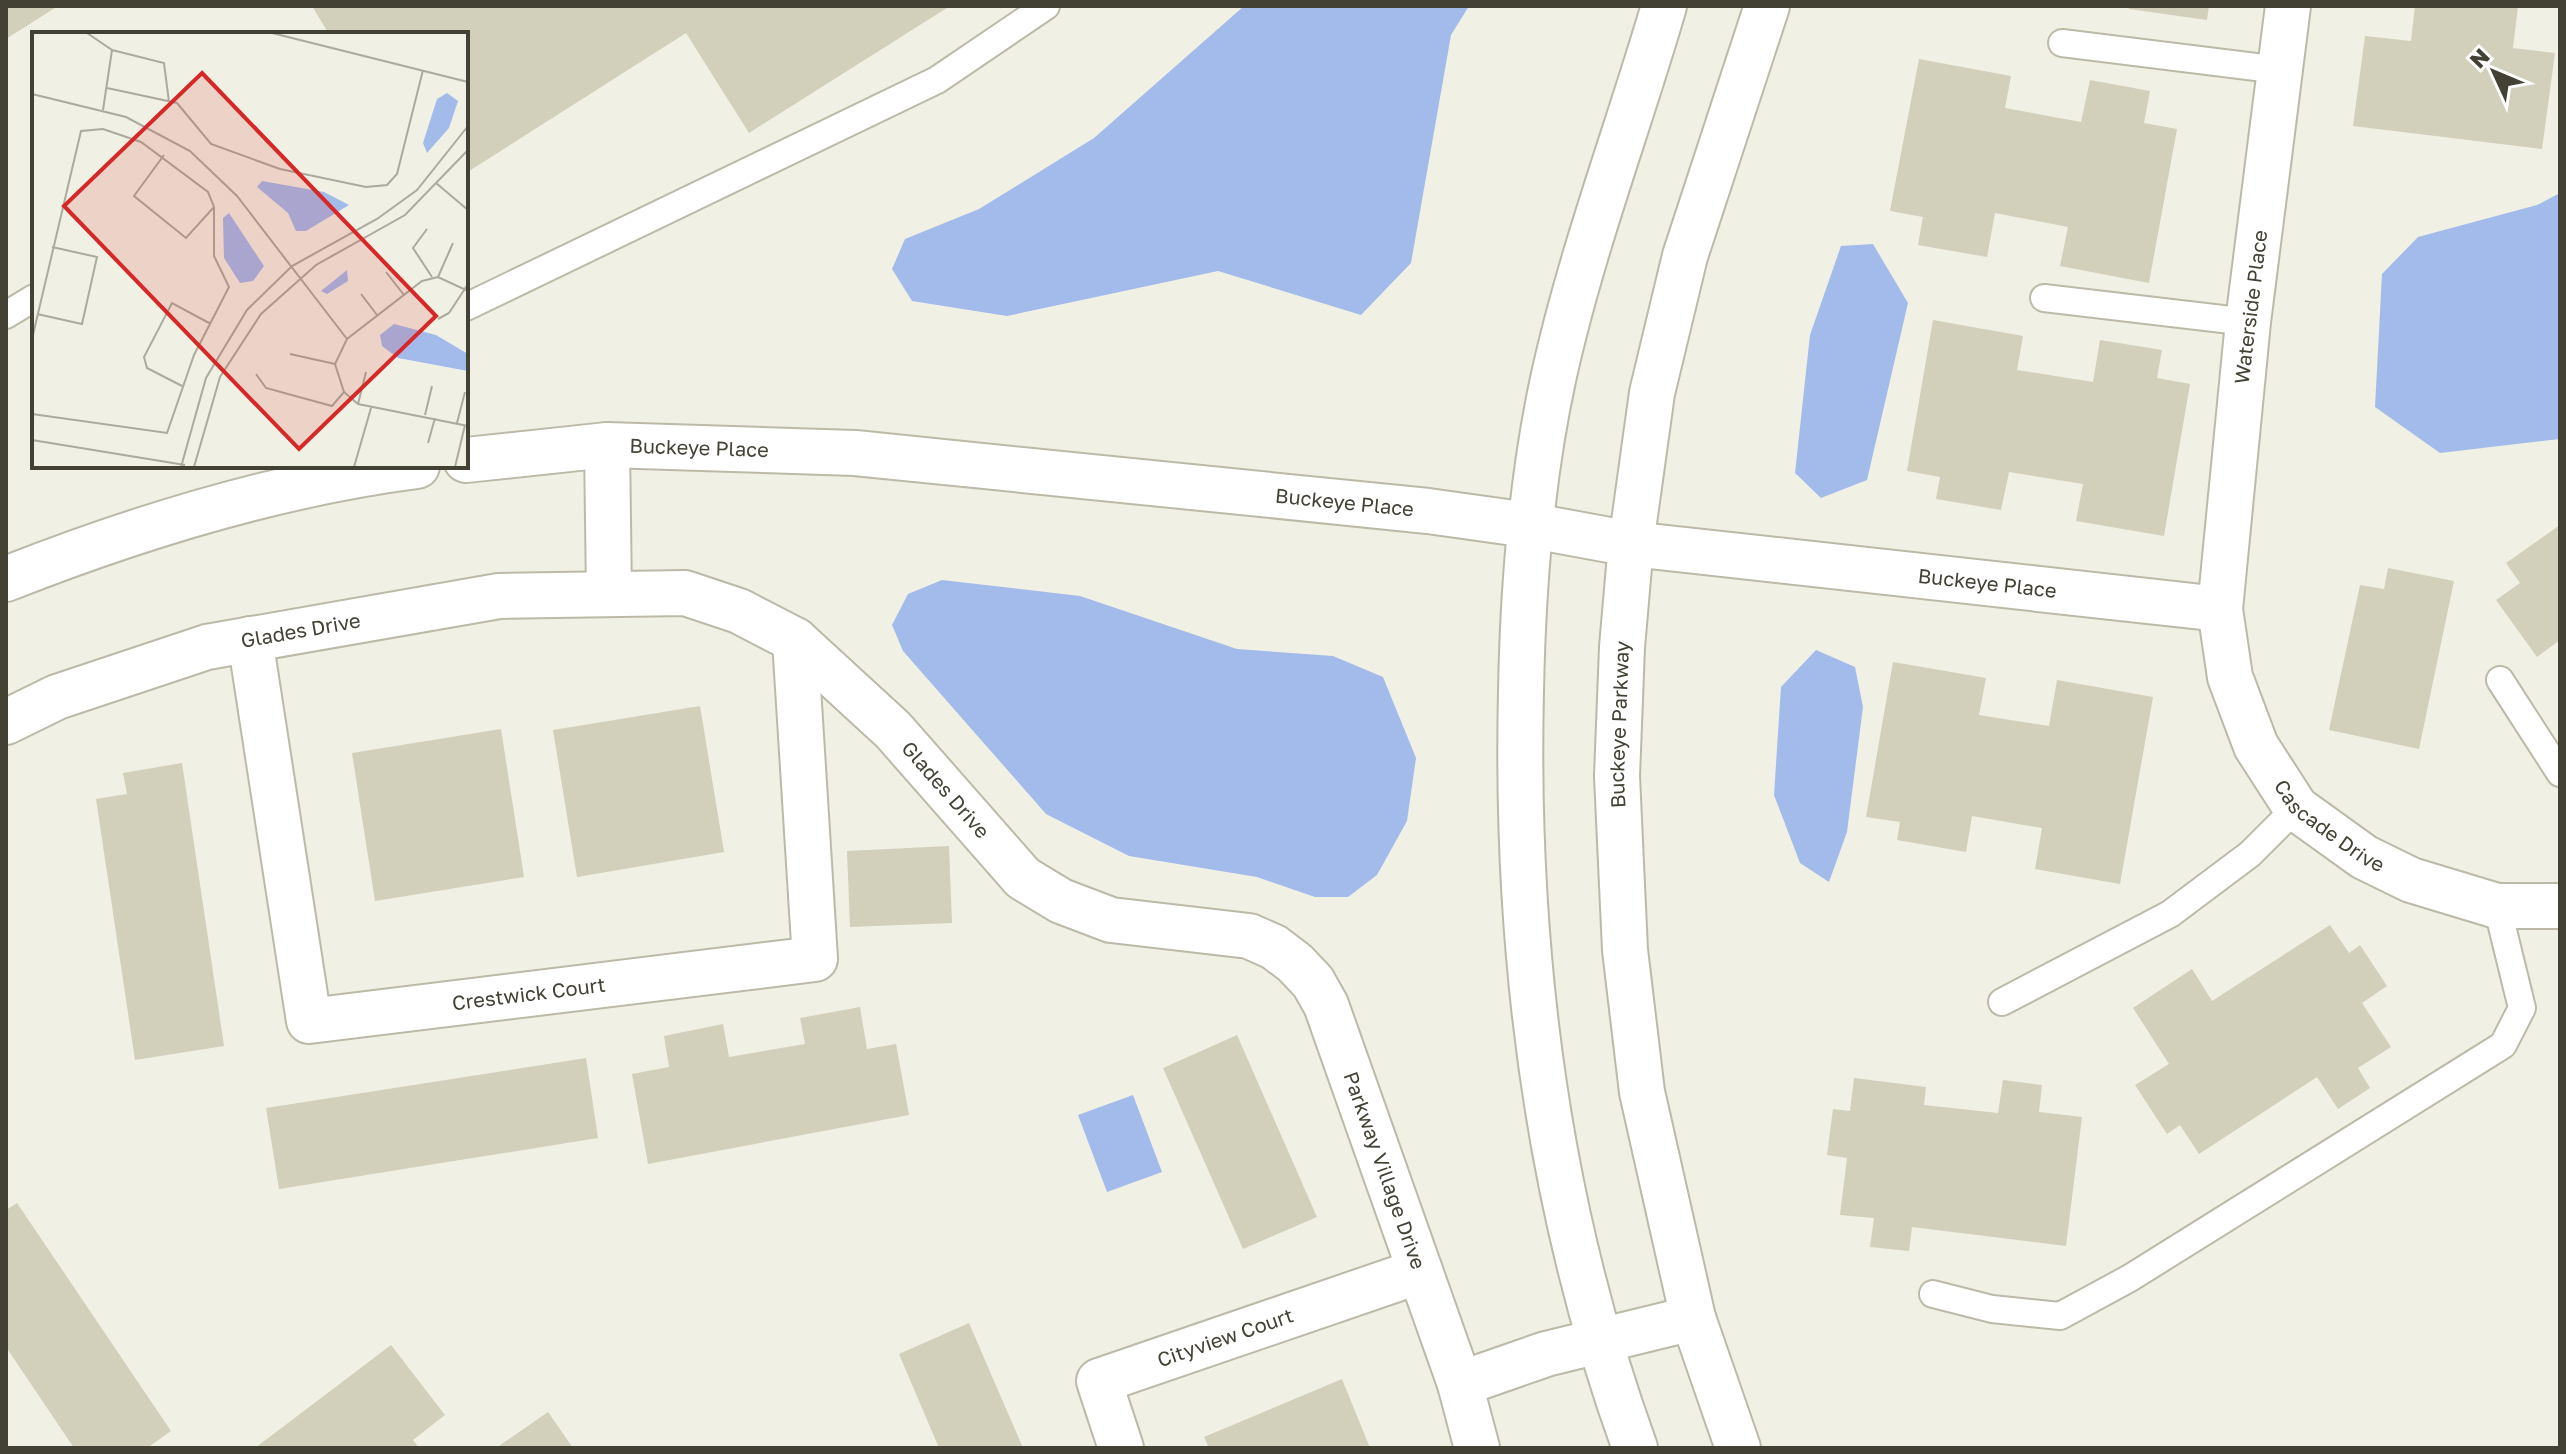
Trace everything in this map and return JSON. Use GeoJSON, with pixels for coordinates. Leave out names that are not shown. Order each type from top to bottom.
{"type":"FeatureCollection","features":[{"type":"Feature","properties":{"kind":"street"},"geometry":{"type":"LineString","coordinates":[[1635,1448],[1600,1341],[1565,1199],[1533,1004],[1525,923],[1519,775],[1528,525],[1553,376],[1586,248],[1664,6]]}},
{"type":"Feature","properties":{"kind":"street","name":"Buckeye Parkway"},"geometry":{"type":"LineString","coordinates":[[1738,1448],[1693,1318],[1642,1092],[1625,950],[1617,776],[1622,647],[1631,544],[1652,393],[1685,256],[1767,6]]}},
{"type":"Feature","properties":{"kind":"street","name":"Waterside Place"},"geometry":{"type":"LineString","coordinates":[[2220,609],[2248,322],[2288,6]]}},
{"type":"Feature","properties":{"kind":"street"},"geometry":{"type":"LineString","coordinates":[[607,445],[609,594]]}},
{"type":"Feature","properties":{"kind":"street","name":"Buckeye Place"},"geometry":{"type":"LineString","coordinates":[[468,460],[607,445],[855,453],[1428,511],[1631,544],[2220,609]]}},
{"type":"Feature","properties":{"kind":"street"},"geometry":{"type":"LineString","coordinates":[[6,579],[98,543],[227,506],[365,473],[402,468]]}},
{"type":"Feature","properties":{"kind":"street","name":"Glades Drive"},"geometry":{"type":"LineString","coordinates":[[6,722],[57,697],[207,647],[499,596],[685,593],[739,611],[795,640],[893,730],[1023,878],[1061,901],[1111,920],[1249,936],[1274,947],[1295,963]]}},
{"type":"Feature","properties":{"kind":"street","name":"Cascade Drive"},"geometry":{"type":"LineString","coordinates":[[2220,609],[2230,677],[2256,746],[2296,808],[2375,863],[2411,880],[2497,906],[2560,906]]}},
{"type":"Feature","properties":{"kind":"street","name":"Crestwick Court"},"geometry":{"type":"LineString","coordinates":[[250,639],[309,1021],[815,959],[795,640]]}},
{"type":"Feature","properties":{"kind":"street","name":"Parkway Village Drive"},"geometry":{"type":"LineString","coordinates":[[1295,963],[1313,982],[1326,1005],[1460,1384],[1477,1448]]}},
{"type":"Feature","properties":{"kind":"street","name":"Cityview Court"},"geometry":{"type":"LineString","coordinates":[[1121,1448],[1099,1381],[1420,1271]]}},
{"type":"Feature","properties":{"kind":"street"},"geometry":{"type":"LineString","coordinates":[[1460,1384],[1546,1354],[1693,1318]]}},
{"type":"Feature","properties":{"kind":"lane"},"geometry":{"type":"LineString","coordinates":[[468,306],[937,80],[1046,6]]}},
{"type":"Feature","properties":{"kind":"lane"},"geometry":{"type":"LineString","coordinates":[[2062,43],[2280,70]]}},
{"type":"Feature","properties":{"kind":"lane"},"geometry":{"type":"LineString","coordinates":[[2044,298],[2248,322]]}},
{"type":"Feature","properties":{"kind":"lane"},"geometry":{"type":"LineString","coordinates":[[6,315],[32,299]]}},
{"type":"Feature","properties":{"kind":"lane"},"geometry":{"type":"LineString","coordinates":[[2500,680],[2560,773]]}},
{"type":"Feature","properties":{"kind":"lane"},"geometry":{"type":"LineString","coordinates":[[2002,1002],[2170,914],[2250,854],[2296,808]]}},
{"type":"Feature","properties":{"kind":"lane"},"geometry":{"type":"LineString","coordinates":[[1933,1294],[1992,1309],[2060,1316],[2130,1278],[2503,1045],[2522,1008],[2497,906]]}},
{"type":"Feature","properties":{"kind":"water"},"geometry":{"type":"Polygon","coordinates":[[[1244,6],[1469,6],[1451,35],[1411,263],[1361,315],[1218,271],[1007,316],[912,301],[892,269],[905,239],[979,209],[1094,138],[1244,6]]]}},
{"type":"Feature","properties":{"kind":"water"},"geometry":{"type":"Polygon","coordinates":[[[2560,193],[2560,439],[2440,453],[2375,407],[2382,274],[2418,237],[2537,205],[2560,193]]]}},
{"type":"Feature","properties":{"kind":"water"},"geometry":{"type":"Polygon","coordinates":[[[1873,244],[1908,303],[1867,480],[1821,498],[1795,473],[1810,335],[1841,246],[1873,244]]]}},
{"type":"Feature","properties":{"kind":"water"},"geometry":{"type":"Polygon","coordinates":[[[942,580],[1080,596],[1237,649],[1333,656],[1383,677],[1416,758],[1407,821],[1377,875],[1348,897],[1315,897],[1257,877],[1129,856],[1046,814],[903,651],[892,625],[908,594],[942,580]]]}},
{"type":"Feature","properties":{"kind":"water"},"geometry":{"type":"Polygon","coordinates":[[[1816,650],[1855,667],[1863,707],[1847,832],[1829,882],[1800,863],[1774,795],[1781,687],[1816,650]]]}},
{"type":"Feature","properties":{"kind":"water"},"geometry":{"type":"Polygon","coordinates":[[[1133,1095],[1162,1172],[1107,1192],[1078,1115],[1133,1095]]]}},
{"type":"Feature","properties":{"kind":"building"},"geometry":{"type":"Polygon","coordinates":[[[6,6],[58,6],[6,39],[6,6]]]}},
{"type":"Feature","properties":{"kind":"building"},"geometry":{"type":"Polygon","coordinates":[[[312,6],[950,6],[749,133],[686,33],[468,172],[468,32],[328,32],[312,6]]]}},
{"type":"Feature","properties":{"kind":"building"},"geometry":{"type":"Polygon","coordinates":[[[2129,6],[2209,6],[2207,20],[2129,9],[2129,6]]]}},
{"type":"Feature","properties":{"kind":"building"},"geometry":{"type":"Polygon","coordinates":[[[2415,6],[2518,6],[2513,48],[2555,53],[2542,149],[2353,126],[2365,36],[2411,41],[2415,6]]]}},
{"type":"Feature","properties":{"kind":"building"},"geometry":{"type":"Polygon","coordinates":[[[1919,59],[2011,76],[2005,108],[2081,122],[2090,80],[2150,91],[2144,123],[2177,129],[2149,283],[2060,266],[2068,227],[1995,213],[1987,257],[1918,245],[1923,217],[1890,211],[1919,59]]]}},
{"type":"Feature","properties":{"kind":"building"},"geometry":{"type":"Polygon","coordinates":[[[1933,320],[2023,336],[2017,370],[2093,382],[2100,340],[2162,350],[2157,378],[2190,384],[2164,536],[2076,521],[2083,484],[2009,472],[2001,510],[1936,499],[1940,477],[1907,471],[1933,320]]]}},
{"type":"Feature","properties":{"kind":"building"},"geometry":{"type":"Polygon","coordinates":[[[2560,525],[2560,640],[2537,657],[2496,600],[2520,583],[2506,563],[2560,525]]]}},
{"type":"Feature","properties":{"kind":"building"},"geometry":{"type":"Polygon","coordinates":[[[2388,568],[2454,581],[2419,749],[2329,730],[2360,585],[2384,589],[2388,568]]]}},
{"type":"Feature","properties":{"kind":"building"},"geometry":{"type":"Polygon","coordinates":[[[1893,662],[1986,678],[1979,715],[2049,726],[2057,680],[2153,697],[2120,884],[2035,869],[2042,828],[1972,816],[1966,852],[1897,840],[1900,822],[1866,817],[1893,662]]]}},
{"type":"Feature","properties":{"kind":"building"},"geometry":{"type":"Polygon","coordinates":[[[700,706],[724,852],[577,877],[553,730],[700,706]]]}},
{"type":"Feature","properties":{"kind":"building"},"geometry":{"type":"Polygon","coordinates":[[[501,729],[524,877],[375,901],[352,753],[501,729]]]}},
{"type":"Feature","properties":{"kind":"building"},"geometry":{"type":"Polygon","coordinates":[[[182,763],[224,1046],[135,1060],[96,799],[127,794],[123,773],[182,763]]]}},
{"type":"Feature","properties":{"kind":"building"},"geometry":{"type":"Polygon","coordinates":[[[949,846],[952,923],[850,927],[847,851],[949,846]]]}},
{"type":"Feature","properties":{"kind":"building"},"geometry":{"type":"Polygon","coordinates":[[[2330,925],[2349,953],[2360,945],[2387,986],[2362,1003],[2391,1047],[2358,1068],[2370,1088],[2338,1109],[2317,1077],[2199,1154],[2180,1125],[2167,1134],[2135,1085],[2169,1064],[2133,1008],[2192,969],[2212,1001],[2330,925]]]}},
{"type":"Feature","properties":{"kind":"building"},"geometry":{"type":"Polygon","coordinates":[[[860,1007],[867,1049],[896,1044],[909,1115],[648,1164],[632,1074],[669,1067],[664,1036],[723,1024],[729,1057],[805,1044],[800,1018],[860,1007]]]}},
{"type":"Feature","properties":{"kind":"building"},"geometry":{"type":"Polygon","coordinates":[[[1237,1035],[1317,1217],[1243,1249],[1163,1068],[1237,1035]]]}},
{"type":"Feature","properties":{"kind":"building"},"geometry":{"type":"Polygon","coordinates":[[[586,1058],[598,1138],[279,1189],[266,1108],[586,1058]]]}},
{"type":"Feature","properties":{"kind":"building"},"geometry":{"type":"Polygon","coordinates":[[[1854,1078],[1926,1087],[1924,1105],[1998,1113],[2003,1080],[2042,1085],[2039,1112],[2082,1117],[2066,1246],[1912,1227],[1909,1251],[1870,1247],[1874,1218],[1840,1215],[1847,1158],[1827,1155],[1833,1109],[1850,1111],[1854,1078]]]}},
{"type":"Feature","properties":{"kind":"building"},"geometry":{"type":"Polygon","coordinates":[[[17,1203],[171,1431],[147,1448],[74,1448],[6,1347],[6,1210],[17,1203]]]}},
{"type":"Feature","properties":{"kind":"building"},"geometry":{"type":"Polygon","coordinates":[[[969,1323],[1023,1448],[939,1448],[899,1354],[969,1323]]]}},
{"type":"Feature","properties":{"kind":"building"},"geometry":{"type":"Polygon","coordinates":[[[391,1345],[445,1415],[413,1440],[419,1448],[255,1448],[391,1345]]]}},
{"type":"Feature","properties":{"kind":"building"},"geometry":{"type":"Polygon","coordinates":[[[1342,1379],[1370,1448],[1209,1448],[1204,1437],[1342,1379]]]}},
{"type":"Feature","properties":{"kind":"building"},"geometry":{"type":"Polygon","coordinates":[[[548,1412],[573,1448],[496,1448],[548,1412]]]}}]}
